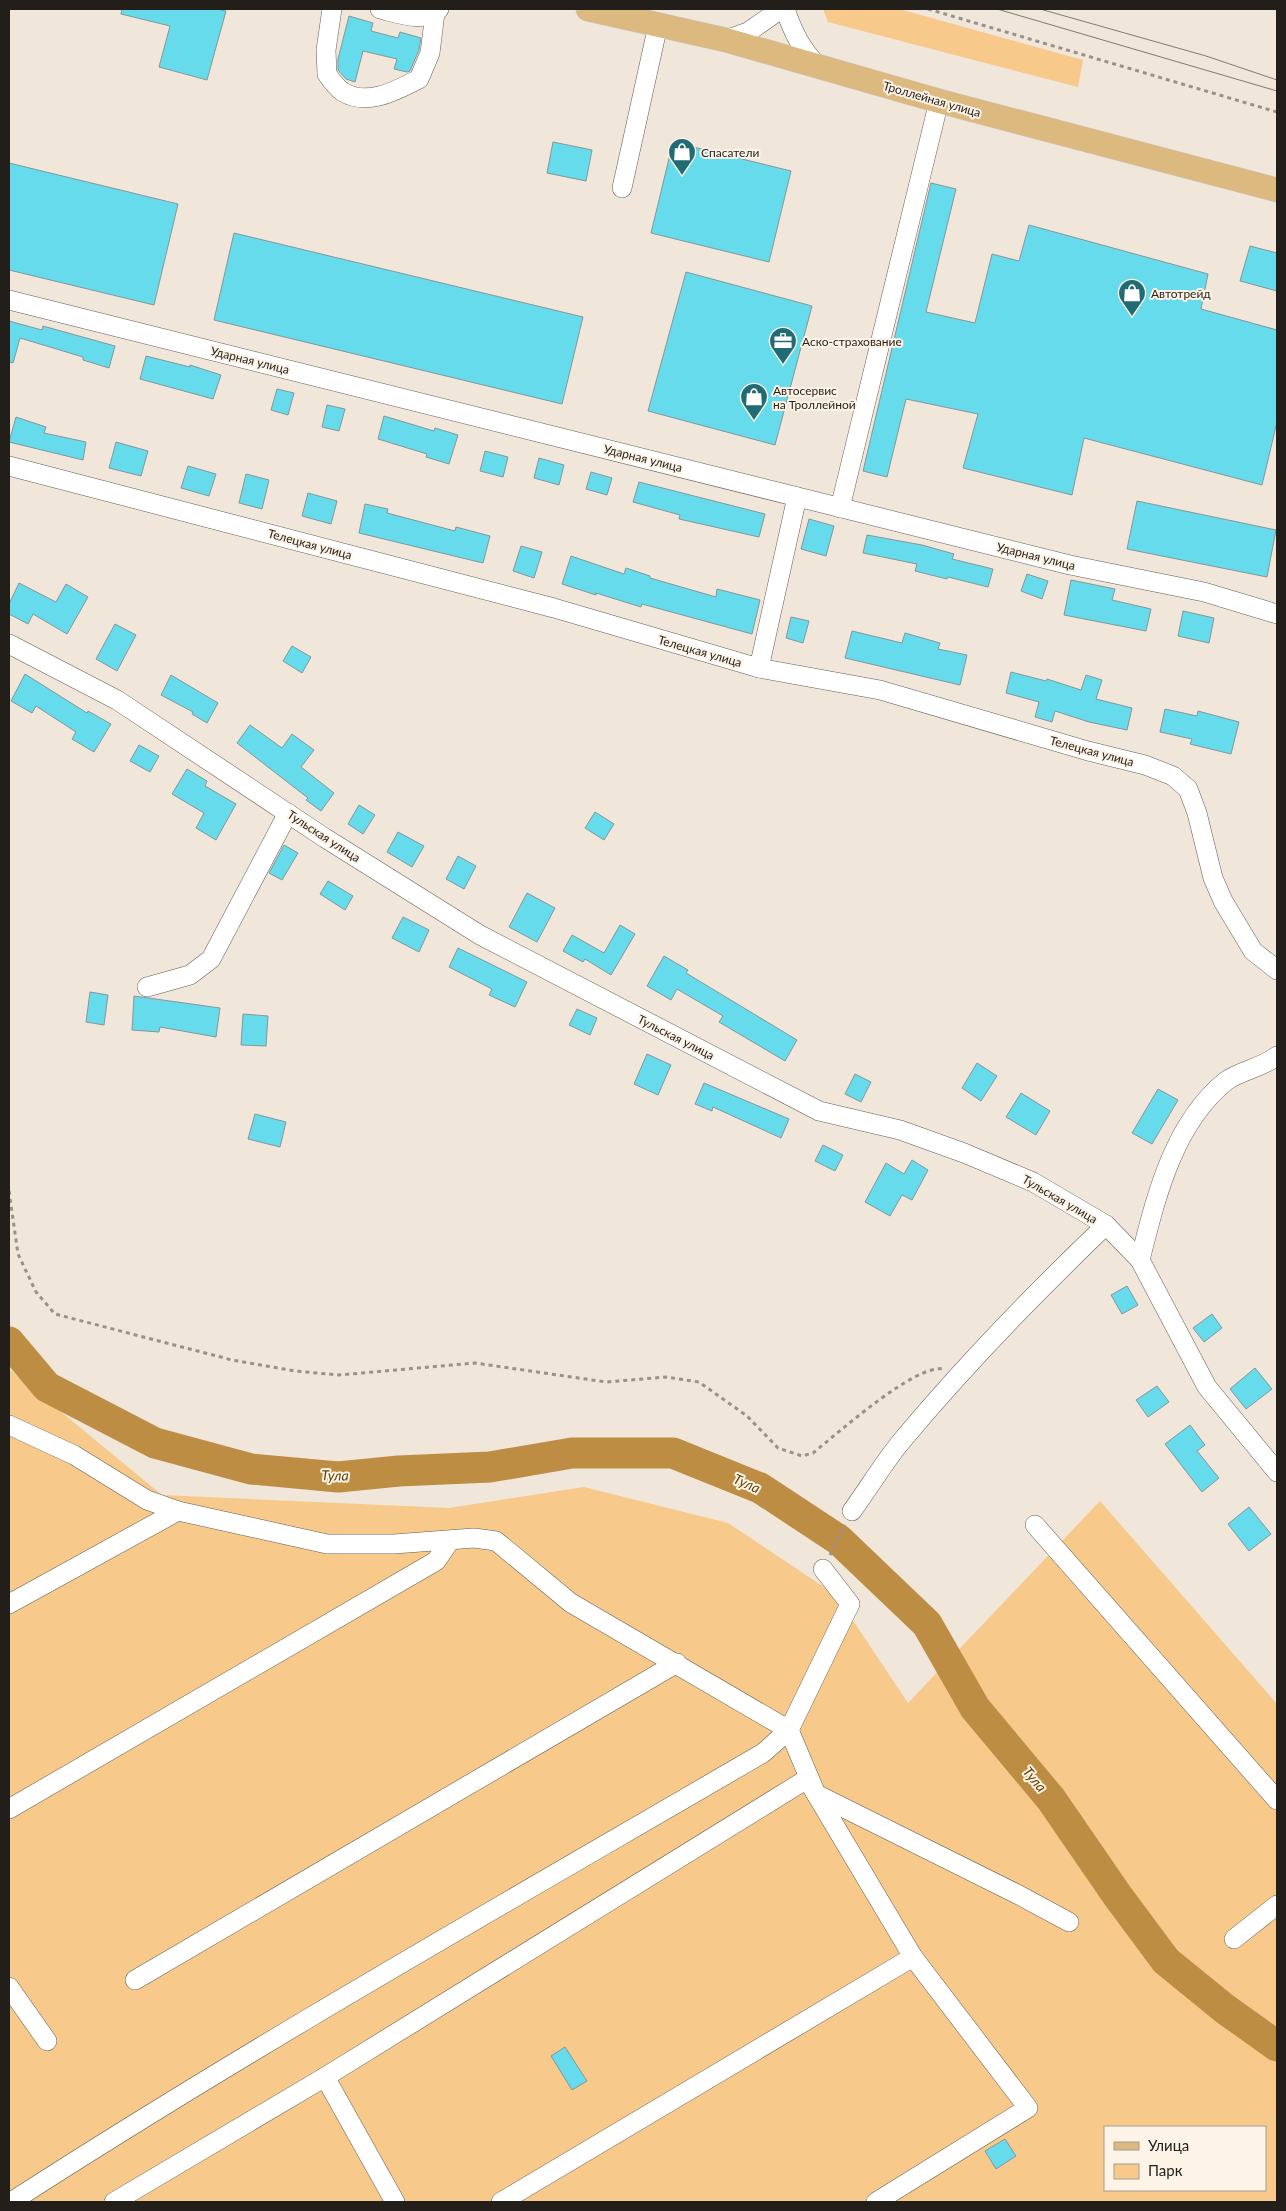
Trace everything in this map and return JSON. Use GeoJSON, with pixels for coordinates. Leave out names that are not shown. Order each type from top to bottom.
{"type":"FeatureCollection","features":[{"type":"Feature","properties":{"kind":"main road","name":"Троллейная улица"},"geometry":{"type":"LineString","coordinates":[[588,9],[726,40],[939,101],[1277,190]]}},
{"type":"Feature","properties":{"kind":"street"},"geometry":{"type":"LineString","coordinates":[[332,9],[326,50],[327,74],[343,92],[369,99],[392,93],[419,79],[430,53],[437,11],[413,17],[380,9]]}},
{"type":"Feature","properties":{"kind":"street"},"geometry":{"type":"LineString","coordinates":[[726,40],[748,32],[781,9]]}},
{"type":"Feature","properties":{"kind":"street"},"geometry":{"type":"LineString","coordinates":[[785,9],[792,30],[803,51],[818,66]]}},
{"type":"Feature","properties":{"kind":"street"},"geometry":{"type":"LineString","coordinates":[[622,188],[658,25]]}},
{"type":"Feature","properties":{"kind":"street"},"geometry":{"type":"LineString","coordinates":[[840,508],[939,101]]}},
{"type":"Feature","properties":{"kind":"street","name":"Ударная улица"},"geometry":{"type":"LineString","coordinates":[[9,300],[1070,565],[1204,592],[1277,614]]}},
{"type":"Feature","properties":{"kind":"street","name":"Телецкая улица"},"geometry":{"type":"LineString","coordinates":[[9,466],[554,608],[759,668],[880,690],[1088,751],[1144,764],[1173,776],[1188,789],[1197,814],[1213,878],[1223,901],[1253,951],[1277,970]]}},
{"type":"Feature","properties":{"kind":"street"},"geometry":{"type":"LineString","coordinates":[[759,668],[797,497]]}},
{"type":"Feature","properties":{"kind":"street","name":"Тульская улица"},"geometry":{"type":"LineString","coordinates":[[9,644],[117,700],[288,813],[480,935],[819,1111],[900,1130],[964,1153],[1033,1182],[1106,1226],[1140,1260],[1207,1387],[1277,1472]]}},
{"type":"Feature","properties":{"kind":"street"},"geometry":{"type":"LineString","coordinates":[[147,987],[190,975],[211,959],[288,813]]}},
{"type":"Feature","properties":{"kind":"street"},"geometry":{"type":"LineString","coordinates":[[1140,1260],[1154,1207],[1168,1169],[1190,1121],[1206,1099],[1228,1080],[1269,1063],[1277,1056]]}},
{"type":"Feature","properties":{"kind":"street"},"geometry":{"type":"LineString","coordinates":[[852,1511],[900,1444],[963,1372],[1027,1301],[1106,1226]]}},
{"type":"Feature","properties":{"kind":"street"},"geometry":{"type":"LineString","coordinates":[[9,1426],[74,1455],[147,1500],[178,1511],[327,1544],[394,1544],[474,1538],[496,1541],[571,1603],[677,1663],[788,1730],[816,1794],[1019,1895],[1069,1922]]}},
{"type":"Feature","properties":{"kind":"street"},"geometry":{"type":"LineString","coordinates":[[9,1604],[178,1511]]}},
{"type":"Feature","properties":{"kind":"street"},"geometry":{"type":"LineString","coordinates":[[1036,1524],[1277,1800]]}},
{"type":"Feature","properties":{"kind":"street"},"geometry":{"type":"LineString","coordinates":[[9,1809],[436,1561],[450,1541]]}},
{"type":"Feature","properties":{"kind":"street"},"geometry":{"type":"LineString","coordinates":[[11,2202],[96,2147],[329,2006],[763,1753],[788,1730],[850,1604],[823,1569]]}},
{"type":"Feature","properties":{"kind":"street"},"geometry":{"type":"LineString","coordinates":[[136,1980],[677,1663]]}},
{"type":"Feature","properties":{"kind":"street"},"geometry":{"type":"LineString","coordinates":[[114,2202],[325,2077],[807,1779],[913,1957],[1028,2108],[876,2202]]}},
{"type":"Feature","properties":{"kind":"street"},"geometry":{"type":"LineString","coordinates":[[1234,1938],[1277,1905]]}},
{"type":"Feature","properties":{"kind":"street"},"geometry":{"type":"LineString","coordinates":[[501,2202],[913,1957]]}},
{"type":"Feature","properties":{"kind":"street"},"geometry":{"type":"LineString","coordinates":[[9,1986],[47,2041]]}},
{"type":"Feature","properties":{"kind":"street"},"geometry":{"type":"LineString","coordinates":[[325,2077],[395,2202]]}},
{"type":"Feature","properties":{"kind":"path"},"geometry":{"type":"LineString","coordinates":[[928,9],[1277,112]]}},
{"type":"Feature","properties":{"kind":"path"},"geometry":{"type":"LineString","coordinates":[[9,1191],[18,1254],[36,1292],[55,1314],[232,1360],[295,1371],[339,1375],[475,1363],[606,1382],[666,1376],[699,1382],[747,1416],[778,1448],[802,1456],[813,1453],[901,1384],[934,1367],[963,1372]]}},
{"type":"Feature","properties":{"kind":"path"},"geometry":{"type":"LineString","coordinates":[[823,1569],[852,1511]]}},
{"type":"Feature","properties":{"kind":"green space"},"geometry":{"type":"Polygon","coordinates":[[[823,9],[899,9],[1083,60],[1078,87],[828,22],[823,9]]]}},
{"type":"Feature","properties":{"kind":"green space"},"geometry":{"type":"Polygon","coordinates":[[[9,1369],[162,1495],[449,1508],[584,1487],[728,1523],[836,1595],[908,1703],[1100,1501],[1277,1704],[1277,2202],[9,2202],[9,1369]]]}},
{"type":"Feature","properties":{"kind":"building"},"geometry":{"type":"Polygon","coordinates":[[[122,9],[217,9],[226,11],[207,80],[159,67],[170,26],[121,14],[122,9]]]}},
{"type":"Feature","properties":{"kind":"building"},"geometry":{"type":"Polygon","coordinates":[[[349,16],[373,23],[371,31],[398,38],[400,32],[421,38],[419,50],[410,71],[394,69],[397,59],[363,51],[355,82],[346,79],[338,70],[338,59],[349,16]]]}},
{"type":"Feature","properties":{"kind":"building"},"geometry":{"type":"Polygon","coordinates":[[[553,142],[592,150],[586,181],[547,173],[553,142]]]}},
{"type":"Feature","properties":{"kind":"building"},"geometry":{"type":"Polygon","coordinates":[[[673,142],[791,171],[769,262],[651,233],[673,142]]]}},
{"type":"Feature","properties":{"kind":"building"},"geometry":{"type":"Polygon","coordinates":[[[9,163],[178,204],[154,305],[9,270],[9,163]]]}},
{"type":"Feature","properties":{"kind":"building"},"geometry":{"type":"Polygon","coordinates":[[[931,183],[956,189],[926,312],[975,323],[992,254],[1019,261],[1029,225],[1208,274],[1201,309],[1277,330],[1277,422],[1262,485],[1084,438],[1072,495],[963,468],[978,414],[906,399],[887,477],[863,471],[931,183]]]}},
{"type":"Feature","properties":{"kind":"building"},"geometry":{"type":"Polygon","coordinates":[[[234,233],[583,317],[562,404],[214,320],[234,233]]]}},
{"type":"Feature","properties":{"kind":"building"},"geometry":{"type":"Polygon","coordinates":[[[1250,246],[1277,253],[1277,291],[1240,281],[1250,246]]]}},
{"type":"Feature","properties":{"kind":"building"},"geometry":{"type":"Polygon","coordinates":[[[686,272],[812,306],[775,445],[648,411],[686,272]]]}},
{"type":"Feature","properties":{"kind":"building"},"geometry":{"type":"Polygon","coordinates":[[[9,321],[42,330],[43,326],[115,346],[109,368],[83,360],[83,357],[20,338],[13,363],[9,362],[9,321]]]}},
{"type":"Feature","properties":{"kind":"building"},"geometry":{"type":"Polygon","coordinates":[[[146,356],[190,367],[190,365],[221,375],[213,399],[140,379],[146,356]]]}},
{"type":"Feature","properties":{"kind":"building"},"geometry":{"type":"Polygon","coordinates":[[[277,389],[294,393],[288,415],[271,410],[277,389]]]}},
{"type":"Feature","properties":{"kind":"building"},"geometry":{"type":"Polygon","coordinates":[[[327,405],[345,409],[339,431],[322,427],[327,405]]]}},
{"type":"Feature","properties":{"kind":"building"},"geometry":{"type":"Polygon","coordinates":[[[384,416],[434,431],[435,428],[458,435],[449,464],[426,457],[427,454],[378,439],[384,416]]]}},
{"type":"Feature","properties":{"kind":"building"},"geometry":{"type":"Polygon","coordinates":[[[16,417],[46,427],[44,433],[86,442],[83,460],[9,442],[16,417]]]}},
{"type":"Feature","properties":{"kind":"building"},"geometry":{"type":"Polygon","coordinates":[[[116,442],[148,451],[141,476],[109,468],[116,442]]]}},
{"type":"Feature","properties":{"kind":"building"},"geometry":{"type":"Polygon","coordinates":[[[485,451],[508,457],[503,477],[480,471],[485,451]]]}},
{"type":"Feature","properties":{"kind":"building"},"geometry":{"type":"Polygon","coordinates":[[[539,458],[564,465],[559,485],[534,478],[539,458]]]}},
{"type":"Feature","properties":{"kind":"building"},"geometry":{"type":"Polygon","coordinates":[[[188,466],[216,474],[209,496],[181,488],[188,466]]]}},
{"type":"Feature","properties":{"kind":"building"},"geometry":{"type":"Polygon","coordinates":[[[591,472],[612,478],[607,495],[586,489],[591,472]]]}},
{"type":"Feature","properties":{"kind":"building"},"geometry":{"type":"Polygon","coordinates":[[[246,474],[269,480],[262,509],[239,503],[246,474]]]}},
{"type":"Feature","properties":{"kind":"building"},"geometry":{"type":"Polygon","coordinates":[[[639,482],[765,514],[759,537],[679,519],[680,515],[633,502],[639,482]]]}},
{"type":"Feature","properties":{"kind":"building"},"geometry":{"type":"Polygon","coordinates":[[[308,493],[337,501],[331,524],[302,516],[308,493]]]}},
{"type":"Feature","properties":{"kind":"building"},"geometry":{"type":"Polygon","coordinates":[[[1137,501],[1276,530],[1267,577],[1127,549],[1137,501]]]}},
{"type":"Feature","properties":{"kind":"building"},"geometry":{"type":"Polygon","coordinates":[[[365,504],[388,509],[387,513],[455,531],[456,527],[490,536],[483,563],[359,533],[365,504]]]}},
{"type":"Feature","properties":{"kind":"building"},"geometry":{"type":"Polygon","coordinates":[[[809,519],[834,526],[826,556],[801,549],[809,519]]]}},
{"type":"Feature","properties":{"kind":"building"},"geometry":{"type":"Polygon","coordinates":[[[867,535],[922,545],[954,554],[952,559],[993,569],[988,587],[915,571],[917,564],[863,553],[867,535]]]}},
{"type":"Feature","properties":{"kind":"building"},"geometry":{"type":"Polygon","coordinates":[[[521,546],[542,552],[534,578],[513,571],[521,546]]]}},
{"type":"Feature","properties":{"kind":"building"},"geometry":{"type":"Polygon","coordinates":[[[571,556],[624,574],[626,568],[650,576],[650,578],[716,597],[717,589],[760,600],[752,634],[642,604],[641,607],[562,584],[571,556]]]}},
{"type":"Feature","properties":{"kind":"building"},"geometry":{"type":"Polygon","coordinates":[[[1027,574],[1048,581],[1042,599],[1021,591],[1027,574]]]}},
{"type":"Feature","properties":{"kind":"building"},"geometry":{"type":"Polygon","coordinates":[[[1071,580],[1115,589],[1112,600],[1151,609],[1146,631],[1064,615],[1071,580]]]}},
{"type":"Feature","properties":{"kind":"building"},"geometry":{"type":"Polygon","coordinates":[[[19,583],[56,602],[66,584],[88,597],[67,634],[33,614],[28,624],[9,614],[9,604],[19,583]]]}},
{"type":"Feature","properties":{"kind":"building"},"geometry":{"type":"Polygon","coordinates":[[[1183,611],[1214,618],[1209,643],[1178,636],[1183,611]]]}},
{"type":"Feature","properties":{"kind":"building"},"geometry":{"type":"Polygon","coordinates":[[[791,617],[809,621],[803,643],[786,638],[791,617]]]}},
{"type":"Feature","properties":{"kind":"building"},"geometry":{"type":"Polygon","coordinates":[[[115,624],[136,635],[117,671],[96,659],[115,624]]]}},
{"type":"Feature","properties":{"kind":"building"},"geometry":{"type":"Polygon","coordinates":[[[852,631],[902,643],[905,633],[940,643],[938,649],[967,655],[960,685],[845,658],[852,631]]]}},
{"type":"Feature","properties":{"kind":"building"},"geometry":{"type":"Polygon","coordinates":[[[292,646],[311,657],[302,673],[283,661],[292,646]]]}},
{"type":"Feature","properties":{"kind":"building"},"geometry":{"type":"Polygon","coordinates":[[[1011,672],[1046,681],[1047,679],[1081,690],[1086,675],[1102,680],[1096,699],[1132,708],[1127,730],[1089,722],[1055,711],[1052,722],[1035,717],[1039,702],[1006,693],[1011,672]]]}},
{"type":"Feature","properties":{"kind":"building"},"geometry":{"type":"Polygon","coordinates":[[[25,674],[87,713],[88,711],[111,724],[94,752],[72,739],[76,732],[36,706],[32,713],[11,701],[25,674]]]}},
{"type":"Feature","properties":{"kind":"building"},"geometry":{"type":"Polygon","coordinates":[[[171,675],[218,703],[207,723],[192,714],[193,712],[161,695],[171,675]]]}},
{"type":"Feature","properties":{"kind":"building"},"geometry":{"type":"Polygon","coordinates":[[[1165,709],[1197,716],[1198,711],[1239,722],[1231,754],[1190,744],[1192,739],[1160,732],[1165,709]]]}},
{"type":"Feature","properties":{"kind":"building"},"geometry":{"type":"Polygon","coordinates":[[[250,725],[282,748],[292,734],[314,750],[301,767],[334,793],[321,811],[306,800],[308,798],[237,743],[250,725]]]}},
{"type":"Feature","properties":{"kind":"building"},"geometry":{"type":"Polygon","coordinates":[[[139,745],[159,756],[150,772],[130,761],[139,745]]]}},
{"type":"Feature","properties":{"kind":"building"},"geometry":{"type":"Polygon","coordinates":[[[187,769],[207,781],[205,786],[236,804],[216,840],[196,828],[204,813],[172,794],[187,769]]]}},
{"type":"Feature","properties":{"kind":"building"},"geometry":{"type":"Polygon","coordinates":[[[359,805],[375,815],[363,834],[348,824],[359,805]]]}},
{"type":"Feature","properties":{"kind":"building"},"geometry":{"type":"Polygon","coordinates":[[[595,812],[614,824],[604,840],[585,828],[595,812]]]}},
{"type":"Feature","properties":{"kind":"building"},"geometry":{"type":"Polygon","coordinates":[[[398,832],[424,846],[412,867],[387,852],[398,832]]]}},
{"type":"Feature","properties":{"kind":"building"},"geometry":{"type":"Polygon","coordinates":[[[284,845],[298,853],[282,880],[269,873],[284,845]]]}},
{"type":"Feature","properties":{"kind":"building"},"geometry":{"type":"Polygon","coordinates":[[[458,856],[476,866],[464,889],[446,879],[458,856]]]}},
{"type":"Feature","properties":{"kind":"building"},"geometry":{"type":"Polygon","coordinates":[[[328,881],[353,896],[345,910],[320,894],[328,881]]]}},
{"type":"Feature","properties":{"kind":"building"},"geometry":{"type":"Polygon","coordinates":[[[527,893],[555,908],[537,942],[509,927],[527,893]]]}},
{"type":"Feature","properties":{"kind":"building"},"geometry":{"type":"Polygon","coordinates":[[[403,917],[429,930],[419,952],[392,938],[403,917]]]}},
{"type":"Feature","properties":{"kind":"building"},"geometry":{"type":"Polygon","coordinates":[[[620,925],[635,934],[611,975],[585,959],[583,962],[563,951],[572,935],[604,953],[620,925]]]}},
{"type":"Feature","properties":{"kind":"building"},"geometry":{"type":"Polygon","coordinates":[[[458,948],[527,982],[515,1007],[489,995],[492,989],[449,967],[458,948]]]}},
{"type":"Feature","properties":{"kind":"building"},"geometry":{"type":"Polygon","coordinates":[[[664,956],[688,970],[686,973],[797,1040],[785,1061],[719,1022],[723,1016],[677,989],[671,1000],[647,986],[664,956]]]}},
{"type":"Feature","properties":{"kind":"building"},"geometry":{"type":"Polygon","coordinates":[[[90,992],[108,995],[104,1025],[86,1022],[90,992]]]}},
{"type":"Feature","properties":{"kind":"building"},"geometry":{"type":"Polygon","coordinates":[[[134,996],[220,1008],[216,1037],[160,1027],[159,1032],[132,1030],[134,996]]]}},
{"type":"Feature","properties":{"kind":"building"},"geometry":{"type":"Polygon","coordinates":[[[577,1009],[597,1018],[590,1035],[569,1025],[577,1009]]]}},
{"type":"Feature","properties":{"kind":"building"},"geometry":{"type":"Polygon","coordinates":[[[243,1014],[268,1016],[266,1046],[241,1045],[243,1014]]]}},
{"type":"Feature","properties":{"kind":"building"},"geometry":{"type":"Polygon","coordinates":[[[647,1054],[671,1065],[658,1095],[634,1084],[647,1054]]]}},
{"type":"Feature","properties":{"kind":"building"},"geometry":{"type":"Polygon","coordinates":[[[977,1063],[997,1076],[981,1101],[962,1088],[977,1063]]]}},
{"type":"Feature","properties":{"kind":"building"},"geometry":{"type":"Polygon","coordinates":[[[855,1074],[871,1082],[861,1102],[845,1094],[855,1074]]]}},
{"type":"Feature","properties":{"kind":"building"},"geometry":{"type":"Polygon","coordinates":[[[704,1083],[789,1119],[781,1138],[713,1107],[712,1111],[695,1104],[704,1083]]]}},
{"type":"Feature","properties":{"kind":"building"},"geometry":{"type":"Polygon","coordinates":[[[1158,1089],[1178,1100],[1152,1144],[1132,1133],[1158,1089]]]}},
{"type":"Feature","properties":{"kind":"building"},"geometry":{"type":"Polygon","coordinates":[[[1021,1093],[1050,1111],[1036,1135],[1006,1117],[1021,1093]]]}},
{"type":"Feature","properties":{"kind":"building"},"geometry":{"type":"Polygon","coordinates":[[[255,1114],[286,1122],[280,1147],[248,1139],[255,1114]]]}},
{"type":"Feature","properties":{"kind":"building"},"geometry":{"type":"Polygon","coordinates":[[[823,1145],[843,1155],[835,1171],[815,1161],[823,1145]]]}},
{"type":"Feature","properties":{"kind":"building"},"geometry":{"type":"Polygon","coordinates":[[[912,1160],[928,1170],[912,1200],[902,1195],[890,1216],[865,1202],[886,1163],[904,1174],[912,1160]]]}},
{"type":"Feature","properties":{"kind":"building"},"geometry":{"type":"Polygon","coordinates":[[[1127,1286],[1138,1305],[1122,1314],[1111,1295],[1127,1286]]]}},
{"type":"Feature","properties":{"kind":"building"},"geometry":{"type":"Polygon","coordinates":[[[1212,1314],[1222,1328],[1204,1342],[1193,1328],[1212,1314]]]}},
{"type":"Feature","properties":{"kind":"building"},"geometry":{"type":"Polygon","coordinates":[[[1255,1368],[1272,1389],[1246,1409],[1230,1389],[1255,1368]]]}},
{"type":"Feature","properties":{"kind":"building"},"geometry":{"type":"Polygon","coordinates":[[[1157,1386],[1169,1402],[1148,1417],[1136,1400],[1157,1386]]]}},
{"type":"Feature","properties":{"kind":"building"},"geometry":{"type":"Polygon","coordinates":[[[1190,1425],[1205,1445],[1197,1451],[1219,1478],[1202,1492],[1165,1444],[1190,1425]]]}},
{"type":"Feature","properties":{"kind":"building"},"geometry":{"type":"Polygon","coordinates":[[[1249,1507],[1271,1534],[1249,1551],[1228,1524],[1249,1507]]]}},
{"type":"Feature","properties":{"kind":"building"},"geometry":{"type":"Polygon","coordinates":[[[565,2047],[587,2081],[572,2090],[551,2056],[565,2047]]]}},
{"type":"Feature","properties":{"kind":"building"},"geometry":{"type":"Polygon","coordinates":[[[1005,2139],[1016,2156],[996,2169],[985,2151],[1005,2139]]]}},
{"type":"Feature","properties":{"kind":"waterway","name":"Тула"},"geometry":{"type":"LineString","coordinates":[[9,1342],[47,1387],[155,1443],[251,1469],[338,1477],[399,1471],[490,1467],[572,1453],[673,1453],[760,1488],[839,1540],[927,1624],[975,1708],[1051,1799],[1117,1895],[1166,1961],[1225,2009],[1277,2046]]}},
{"type":"Feature","properties":{"kind":"tram line"},"geometry":{"type":"LineString","coordinates":[[997,9],[1277,91]]}},
{"type":"Feature","properties":{"kind":"tram line"},"geometry":{"type":"LineString","coordinates":[[1040,9],[1206,56],[1277,80]]}},
{"type":"Feature","properties":{"kind":"place","name":"Спасатели"},"geometry":{"type":"Point","coordinates":[682,176]}},
{"type":"Feature","properties":{"kind":"place","name":"Автотрейд"},"geometry":{"type":"Point","coordinates":[1132,317]}},
{"type":"Feature","properties":{"kind":"place","name":"Аско-страхование"},"geometry":{"type":"Point","coordinates":[783,365]}},
{"type":"Feature","properties":{"kind":"place","name":"Автосервис на Троллейной"},"geometry":{"type":"Point","coordinates":[754,421]}}]}
